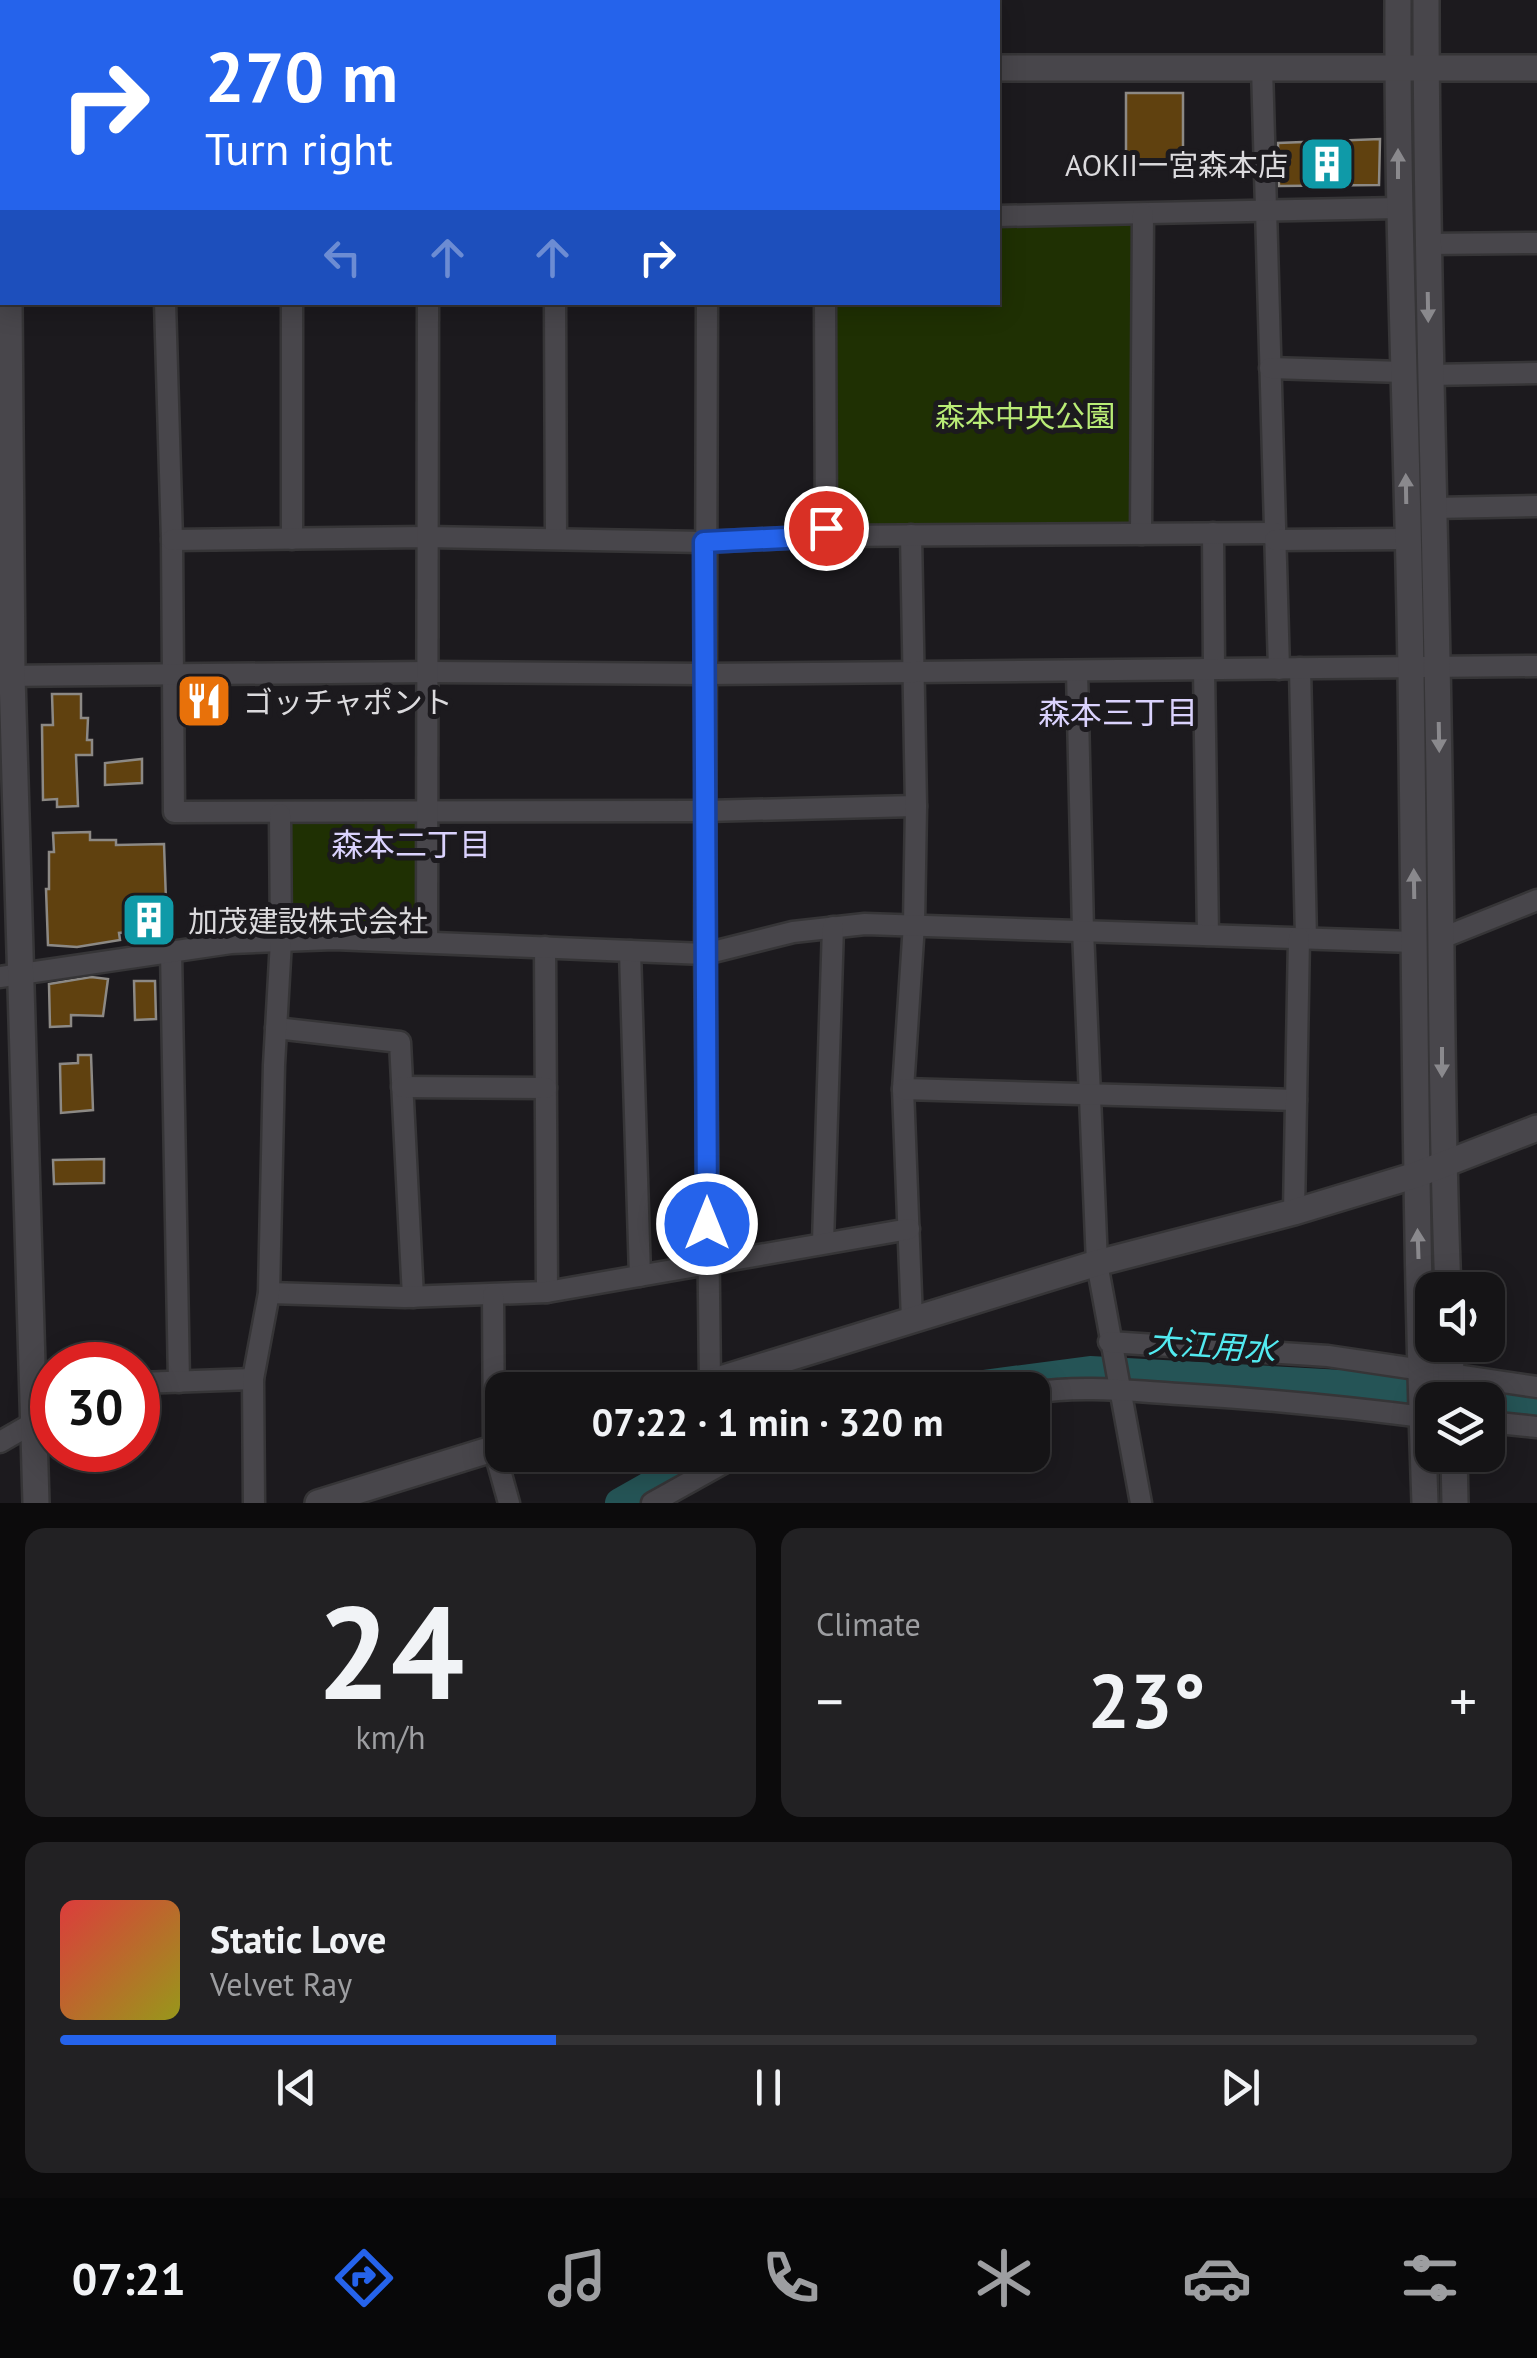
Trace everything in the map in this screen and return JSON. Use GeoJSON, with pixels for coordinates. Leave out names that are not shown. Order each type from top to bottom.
{"type":"FeatureCollection","features":[{"type":"Feature","properties":{"kind":"street"},"geometry":{"type":"LineString","coordinates":[[1398,0],[1398,208],[1433,508],[1442,938],[1442,1166],[1447,1272]]}},
{"type":"Feature","properties":{"kind":"street"},"geometry":{"type":"LineString","coordinates":[[1423,1382],[1416,1175],[1408,539],[1416,374],[1428,244],[1426,0]]}},
{"type":"Feature","properties":{"kind":"street"},"geometry":{"type":"LineString","coordinates":[[1262,67],[1275,536],[1290,668],[1303,938],[1294,1212]]}},
{"type":"Feature","properties":{"kind":"street"},"geometry":{"type":"LineString","coordinates":[[1000,68],[1537,68]]}},
{"type":"Feature","properties":{"kind":"street"},"geometry":{"type":"LineString","coordinates":[[1000,216],[1398,208]]}},
{"type":"Feature","properties":{"kind":"street"},"geometry":{"type":"LineString","coordinates":[[1141,534],[1144,214]]}},
{"type":"Feature","properties":{"kind":"street"},"geometry":{"type":"LineString","coordinates":[[1428,244],[1537,243]]}},
{"type":"Feature","properties":{"kind":"street"},"geometry":{"type":"LineString","coordinates":[[9,305],[5,372],[10,976],[37,1342]]}},
{"type":"Feature","properties":{"kind":"street"},"geometry":{"type":"LineString","coordinates":[[166,305],[174,812],[706,811],[916,806]]}},
{"type":"Feature","properties":{"kind":"street"},"geometry":{"type":"LineString","coordinates":[[292,305],[292,538]]}},
{"type":"Feature","properties":{"kind":"street"},"geometry":{"type":"LineString","coordinates":[[426,942],[428,305]]}},
{"type":"Feature","properties":{"kind":"street"},"geometry":{"type":"LineString","coordinates":[[555,305],[556,538]]}},
{"type":"Feature","properties":{"kind":"street"},"geometry":{"type":"LineString","coordinates":[[699,1372],[708,1263],[706,305]]}},
{"type":"Feature","properties":{"kind":"street"},"geometry":{"type":"LineString","coordinates":[[825,305],[826,536]]}},
{"type":"Feature","properties":{"kind":"street"},"geometry":{"type":"LineString","coordinates":[[1270,368],[1416,374],[1537,373]]}},
{"type":"Feature","properties":{"kind":"street"},"geometry":{"type":"LineString","coordinates":[[1433,508],[1537,506]]}},
{"type":"Feature","properties":{"kind":"street"},"geometry":{"type":"LineString","coordinates":[[172,540],[427,537],[704,542],[826,536],[1141,534],[1408,539]]}},
{"type":"Feature","properties":{"kind":"street"},"geometry":{"type":"LineString","coordinates":[[1208,935],[1213,534]]}},
{"type":"Feature","properties":{"kind":"street"},"geometry":{"type":"LineString","coordinates":[[911,535],[916,806],[914,924],[903,1089],[912,1320]]}},
{"type":"Feature","properties":{"kind":"street"},"geometry":{"type":"LineString","coordinates":[[6,676],[1537,666]]}},
{"type":"Feature","properties":{"kind":"street"},"geometry":{"type":"LineString","coordinates":[[1077,671],[1097,1263],[1141,1503]]}},
{"type":"Feature","properties":{"kind":"street"},"geometry":{"type":"LineString","coordinates":[[254,1503],[253,1380],[269,1293],[281,941],[280,814]]}},
{"type":"Feature","properties":{"kind":"street"},"geometry":{"type":"LineString","coordinates":[[1442,938],[1537,900]]}},
{"type":"Feature","properties":{"kind":"street"},"geometry":{"type":"LineString","coordinates":[[10,976],[171,950],[281,941],[334,939],[705,954],[794,932],[914,924],[1414,942]]}},
{"type":"Feature","properties":{"kind":"street"},"geometry":{"type":"LineString","coordinates":[[823,1242],[833,927]]}},
{"type":"Feature","properties":{"kind":"street"},"geometry":{"type":"LineString","coordinates":[[546,947],[547,1292]]}},
{"type":"Feature","properties":{"kind":"street"},"geometry":{"type":"LineString","coordinates":[[171,950],[179,1382]]}},
{"type":"Feature","properties":{"kind":"street"},"geometry":{"type":"LineString","coordinates":[[630,951],[640,1276]]}},
{"type":"Feature","properties":{"kind":"street"},"geometry":{"type":"LineString","coordinates":[[276,1028],[400,1042],[413,1297]]}},
{"type":"Feature","properties":{"kind":"street"},"geometry":{"type":"LineString","coordinates":[[402,1087],[546,1088]]}},
{"type":"Feature","properties":{"kind":"street"},"geometry":{"type":"LineString","coordinates":[[903,1089],[1296,1100]]}},
{"type":"Feature","properties":{"kind":"street"},"geometry":{"type":"LineString","coordinates":[[743,1372],[1097,1263],[1294,1212],[1416,1175],[1537,1128]]}},
{"type":"Feature","properties":{"kind":"street"},"geometry":{"type":"LineString","coordinates":[[269,1293],[413,1297],[547,1292],[909,1229]]}},
{"type":"Feature","properties":{"kind":"street"},"geometry":{"type":"LineString","coordinates":[[494,1295],[496,1372]]}},
{"type":"Feature","properties":{"kind":"street"},"geometry":{"type":"LineString","coordinates":[[1110,1347],[1328,1356],[1422,1373],[1444,1382]]}},
{"type":"Feature","properties":{"kind":"street"},"geometry":{"type":"LineString","coordinates":[[160,1382],[253,1380]]}},
{"type":"Feature","properties":{"kind":"street"},"geometry":{"type":"LineString","coordinates":[[1505,1386],[1537,1387]]}},
{"type":"Feature","properties":{"kind":"street"},"geometry":{"type":"LineString","coordinates":[[1050,1390],[1118,1388],[1337,1404],[1415,1415]]}},
{"type":"Feature","properties":{"kind":"street"},"geometry":{"type":"LineString","coordinates":[[1505,1423],[1537,1426]]}},
{"type":"Feature","properties":{"kind":"street"},"geometry":{"type":"LineString","coordinates":[[0,1442],[30,1425]]}},
{"type":"Feature","properties":{"kind":"street"},"geometry":{"type":"LineString","coordinates":[[318,1503],[485,1452]]}},
{"type":"Feature","properties":{"kind":"street"},"geometry":{"type":"LineString","coordinates":[[36,1503],[39,1472]]}},
{"type":"Feature","properties":{"kind":"street"},"geometry":{"type":"LineString","coordinates":[[503,1472],[510,1503]]}},
{"type":"Feature","properties":{"kind":"street"},"geometry":{"type":"LineString","coordinates":[[652,1503],[708,1472]]}},
{"type":"Feature","properties":{"kind":"street"},"geometry":{"type":"LineString","coordinates":[[1425,1472],[1425,1503]]}},
{"type":"Feature","properties":{"kind":"street"},"geometry":{"type":"LineString","coordinates":[[1454,1472],[1455,1503]]}},
{"type":"Feature","properties":{"kind":"green space","name":"森本中央公園"},"geometry":{"type":"Polygon","coordinates":[[[1143,214],[1141,534],[826,528],[825,305],[1000,305],[1000,216],[1143,214]]]}},
{"type":"Feature","properties":{"kind":"green space"},"geometry":{"type":"Polygon","coordinates":[[[421,816],[418,935],[287,932],[287,819],[421,816]]]}},
{"type":"Feature","properties":{"kind":"building"},"geometry":{"type":"Polygon","coordinates":[[[1126,93],[1183,93],[1183,161],[1126,161],[1126,93]]]}},
{"type":"Feature","properties":{"kind":"building","name":"AOKII一宮森本店"},"geometry":{"type":"Polygon","coordinates":[[[1380,139],[1379,185],[1279,186],[1278,143],[1380,139]]]}},
{"type":"Feature","properties":{"kind":"building","name":"ゴッチャポント"},"geometry":{"type":"Polygon","coordinates":[[[193,690],[216,690],[216,712],[193,712],[193,690]]]}},
{"type":"Feature","properties":{"kind":"building"},"geometry":{"type":"Polygon","coordinates":[[[52,694],[81,694],[81,718],[88,718],[87,740],[92,740],[92,755],[76,755],[78,806],[57,807],[57,799],[43,800],[42,725],[53,725],[52,694]]]}},
{"type":"Feature","properties":{"kind":"building"},"geometry":{"type":"Polygon","coordinates":[[[142,759],[142,783],[105,785],[105,763],[142,759]]]}},
{"type":"Feature","properties":{"kind":"building"},"geometry":{"type":"Polygon","coordinates":[[[90,832],[90,840],[116,840],[116,845],[164,844],[167,929],[119,933],[120,940],[77,947],[48,945],[46,889],[49,852],[54,852],[53,833],[90,832]]]}},
{"type":"Feature","properties":{"kind":"building"},"geometry":{"type":"Polygon","coordinates":[[[91,977],[108,979],[103,1016],[71,1015],[71,1026],[50,1027],[49,984],[91,977]]]}},
{"type":"Feature","properties":{"kind":"building"},"geometry":{"type":"Polygon","coordinates":[[[134,981],[155,981],[156,1019],[135,1020],[134,981]]]}},
{"type":"Feature","properties":{"kind":"building"},"geometry":{"type":"Polygon","coordinates":[[[78,1055],[91,1055],[93,1110],[61,1113],[60,1064],[78,1063],[78,1055]]]}},
{"type":"Feature","properties":{"kind":"building"},"geometry":{"type":"Polygon","coordinates":[[[104,1159],[104,1183],[54,1184],[53,1160],[104,1159]]]}},
{"type":"Feature","properties":{"kind":"waterway","name":"大江用水"},"geometry":{"type":"LineString","coordinates":[[1050,1376],[1090,1371],[1342,1385],[1415,1393]]}},
{"type":"Feature","properties":{"kind":"waterway","name":"大江用水"},"geometry":{"type":"LineString","coordinates":[[1505,1404],[1537,1407]]}},
{"type":"Feature","properties":{"kind":"waterway","name":"大江用水"},"geometry":{"type":"LineString","coordinates":[[620,1503],[675,1472]]}},
{"type":"Feature","properties":{"kind":"place","name":"AOKII一宮森本店"},"geometry":{"type":"Point","coordinates":[1327,164]}},
{"type":"Feature","properties":{"kind":"place","name":"ゴッチャポント"},"geometry":{"type":"Point","coordinates":[204,701]}},
{"type":"Feature","properties":{"kind":"place","name":"加茂建設株式会社"},"geometry":{"type":"Point","coordinates":[149,920]}},
{"type":"Feature","properties":{"kind":"district","name":"森本三丁目"},"geometry":{"type":"Point","coordinates":[1118,712]}},
{"type":"Feature","properties":{"kind":"district","name":"森本二丁目"},"geometry":{"type":"Point","coordinates":[411,844]}},
{"type":"Feature","properties":{"kind":"route"},"geometry":{"type":"LineString","coordinates":[[707,1224],[704,542],[826,536],[826,528]]}}]}
